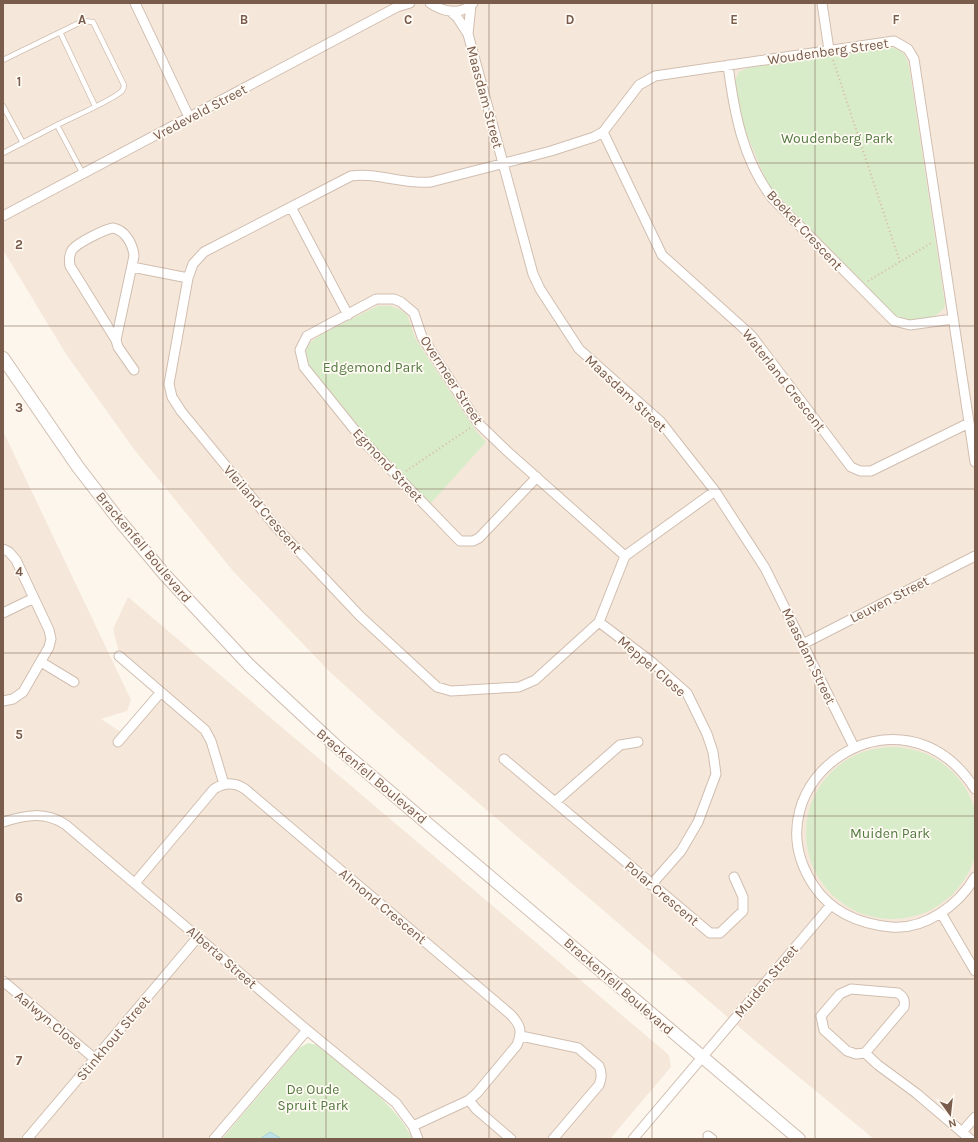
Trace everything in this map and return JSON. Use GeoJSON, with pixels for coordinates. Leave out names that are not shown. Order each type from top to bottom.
{"type":"FeatureCollection","features":[{"type":"Feature","properties":{"kind":"street"},"geometry":{"type":"LineString","coordinates":[[135,3],[189,117]]}},
{"type":"Feature","properties":{"kind":"street","name":"Vredeveld Street"},"geometry":{"type":"LineString","coordinates":[[3,216],[399,5],[410,3]]}},
{"type":"Feature","properties":{"kind":"street"},"geometry":{"type":"LineString","coordinates":[[430,3],[440,9],[450,11],[461,10],[472,4]]}},
{"type":"Feature","properties":{"kind":"street"},"geometry":{"type":"LineString","coordinates":[[822,3],[829,50]]}},
{"type":"Feature","properties":{"kind":"street","name":"Maasdam Street"},"geometry":{"type":"LineString","coordinates":[[468,34],[472,4]]}},
{"type":"Feature","properties":{"kind":"street","name":"Maasdam Street"},"geometry":{"type":"LineString","coordinates":[[450,11],[457,17],[468,34],[533,274],[540,289],[571,338],[584,354],[660,421],[715,491],[765,568],[854,747]]}},
{"type":"Feature","properties":{"kind":"street","name":"Woudenberg Street"},"geometry":{"type":"LineString","coordinates":[[502,162],[582,142],[603,132],[639,85],[655,76],[888,41],[899,43],[911,54],[915,65],[975,462]]}},
{"type":"Feature","properties":{"kind":"street","name":"Boeket Crescent"},"geometry":{"type":"LineString","coordinates":[[728,65],[736,121],[760,181],[773,199],[890,319],[898,324],[910,325],[953,319]]}},
{"type":"Feature","properties":{"kind":"street","name":"Waterland Crescent"},"geometry":{"type":"LineString","coordinates":[[603,132],[662,255],[751,335],[851,466],[860,471],[871,472],[969,423]]}},
{"type":"Feature","properties":{"kind":"street","name":"Vleiland Crescent"},"geometry":{"type":"LineString","coordinates":[[502,162],[422,183],[364,175],[351,176],[204,252],[193,264],[188,278],[169,384],[172,397],[181,411],[276,527],[360,616],[437,687],[451,691],[519,687],[530,683],[599,622],[625,556]]}},
{"type":"Feature","properties":{"kind":"street"},"geometry":{"type":"LineString","coordinates":[[291,207],[348,315]]}},
{"type":"Feature","properties":{"kind":"street"},"geometry":{"type":"LineString","coordinates":[[116,340],[132,267],[132,249],[125,234],[117,228],[110,228],[76,246],[70,256],[70,266],[116,340],[118,347],[134,370]]}},
{"type":"Feature","properties":{"kind":"street"},"geometry":{"type":"LineString","coordinates":[[132,267],[188,278]]}},
{"type":"Feature","properties":{"kind":"street","name":"Overmeer Street"},"geometry":{"type":"LineString","coordinates":[[348,315],[376,300],[386,298],[401,302],[414,313],[422,337],[478,423],[507,451],[625,556]]}},
{"type":"Feature","properties":{"kind":"street","name":"Egmond Street"},"geometry":{"type":"LineString","coordinates":[[348,315],[307,336],[300,350],[304,367],[366,444],[460,541],[479,538],[537,477]]}},
{"type":"Feature","properties":{"kind":"street","name":"Brackenfell Boulevard"},"geometry":{"type":"LineString","coordinates":[[3,358],[74,461],[119,520],[180,591],[249,665],[335,745],[799,1139]]}},
{"type":"Feature","properties":{"kind":"street"},"geometry":{"type":"LineString","coordinates":[[625,556],[715,491]]}},
{"type":"Feature","properties":{"kind":"street"},"geometry":{"type":"LineString","coordinates":[[3,549],[9,552],[16,560],[50,634],[49,647],[23,692],[13,699],[3,701]]}},
{"type":"Feature","properties":{"kind":"street","name":"Leuven Street"},"geometry":{"type":"LineString","coordinates":[[803,644],[975,556]]}},
{"type":"Feature","properties":{"kind":"street"},"geometry":{"type":"LineString","coordinates":[[3,613],[34,598]]}},
{"type":"Feature","properties":{"kind":"street","name":"Meppel Close"},"geometry":{"type":"LineString","coordinates":[[599,622],[653,663],[687,693],[707,734],[713,752],[716,774],[698,822],[681,851],[651,885]]}},
{"type":"Feature","properties":{"kind":"street"},"geometry":{"type":"LineString","coordinates":[[120,656],[208,735],[224,784],[214,789],[135,883]]}},
{"type":"Feature","properties":{"kind":"street"},"geometry":{"type":"LineString","coordinates":[[40,662],[74,682]]}},
{"type":"Feature","properties":{"kind":"street"},"geometry":{"type":"LineString","coordinates":[[118,742],[161,692]]}},
{"type":"Feature","properties":{"kind":"street"},"geometry":{"type":"LineString","coordinates":[[975,789],[964,772],[946,756],[925,745],[901,739],[877,740],[854,747],[834,759],[814,780],[806,795],[799,817],[798,845],[802,862],[815,888],[831,905],[850,917],[872,925],[896,927],[919,923],[940,913],[956,902],[969,887],[975,877]]}},
{"type":"Feature","properties":{"kind":"street"},"geometry":{"type":"LineString","coordinates":[[555,802],[620,745],[638,742]]}},
{"type":"Feature","properties":{"kind":"street","name":"Polar Crescent"},"geometry":{"type":"LineString","coordinates":[[504,759],[651,885],[710,933],[720,933],[743,911],[743,897],[734,877]]}},
{"type":"Feature","properties":{"kind":"street","name":"Almond Crescent"},"geometry":{"type":"LineString","coordinates":[[224,784],[235,784],[245,790],[492,998],[517,1022],[521,1029],[521,1036]]}},
{"type":"Feature","properties":{"kind":"street","name":"Alberta Street"},"geometry":{"type":"LineString","coordinates":[[3,822],[38,814],[60,821],[307,1030],[396,1103],[413,1126],[418,1139]]}},
{"type":"Feature","properties":{"kind":"street","name":"Muiden Street"},"geometry":{"type":"LineString","coordinates":[[638,1138],[702,1057],[831,905]]}},
{"type":"Feature","properties":{"kind":"street"},"geometry":{"type":"LineString","coordinates":[[940,913],[975,971]]}},
{"type":"Feature","properties":{"kind":"street","name":"Stinkhout Street"},"geometry":{"type":"LineString","coordinates":[[27,1139],[198,937]]}},
{"type":"Feature","properties":{"kind":"street","name":"Aalwyn Close"},"geometry":{"type":"LineString","coordinates":[[3,981],[95,1059]]}},
{"type":"Feature","properties":{"kind":"street"},"geometry":{"type":"LineString","coordinates":[[851,989],[898,993],[902,995],[905,1002],[904,1007],[866,1053],[856,1054],[847,1051],[824,1030],[821,1016],[840,994],[851,989]]}},
{"type":"Feature","properties":{"kind":"street"},"geometry":{"type":"LineString","coordinates":[[214,1139],[307,1030]]}},
{"type":"Feature","properties":{"kind":"street"},"geometry":{"type":"LineString","coordinates":[[413,1126],[468,1100],[477,1093],[517,1045],[521,1036],[578,1048],[598,1066],[600,1070],[601,1078],[599,1085],[553,1139]]}},
{"type":"Feature","properties":{"kind":"street"},"geometry":{"type":"LineString","coordinates":[[866,1053],[878,1065],[916,1093],[970,1139]]}},
{"type":"Feature","properties":{"kind":"street"},"geometry":{"type":"LineString","coordinates":[[468,1100],[476,1109],[511,1139]]}},
{"type":"Feature","properties":{"kind":"street"},"geometry":{"type":"LineString","coordinates":[[962,1132],[975,1117]]}},
{"type":"Feature","properties":{"kind":"lane"},"geometry":{"type":"LineString","coordinates":[[3,60],[83,21],[89,20],[93,22],[124,85],[120,92],[3,153]]}},
{"type":"Feature","properties":{"kind":"lane"},"geometry":{"type":"LineString","coordinates":[[60,32],[95,106]]}},
{"type":"Feature","properties":{"kind":"lane"},"geometry":{"type":"LineString","coordinates":[[3,106],[23,143]]}},
{"type":"Feature","properties":{"kind":"lane"},"geometry":{"type":"LineString","coordinates":[[57,125],[83,174]]}},
{"type":"Feature","properties":{"kind":"path"},"geometry":{"type":"LineString","coordinates":[[829,50],[900,262]]}},
{"type":"Feature","properties":{"kind":"path"},"geometry":{"type":"LineString","coordinates":[[858,287],[941,237]]}},
{"type":"Feature","properties":{"kind":"path"},"geometry":{"type":"LineString","coordinates":[[397,477],[478,423]]}},
{"type":"Feature","properties":{"kind":"shaded area"},"geometry":{"type":"Polygon","coordinates":[[[3,3],[975,3],[975,1139],[874,1139],[753,1039],[404,739],[330,672],[233,571],[133,448],[66,354],[3,250],[3,3]]]}},
{"type":"Feature","properties":{"kind":"shaded area"},"geometry":{"type":"Polygon","coordinates":[[[3,431],[131,700],[127,711],[101,719],[124,734],[161,691],[120,656],[113,629],[128,597],[669,1055],[671,1067],[610,1139],[419,1139],[414,1124],[307,1029],[214,1139],[3,1139],[3,431]]]}},
{"type":"Feature","properties":{"kind":"green space","name":"Woudenberg Park"},"geometry":{"type":"Polygon","coordinates":[[[888,47],[903,53],[908,63],[945,304],[939,313],[920,320],[901,319],[895,315],[774,192],[767,182],[742,123],[735,81],[739,72],[747,68],[888,47]]]}},
{"type":"Feature","properties":{"kind":"green space","name":"Edgemond Park"},"geometry":{"type":"Polygon","coordinates":[[[378,306],[390,306],[399,309],[407,315],[415,338],[476,431],[486,442],[430,504],[376,450],[307,364],[306,355],[310,343],[331,330],[378,306]]]}},
{"type":"Feature","properties":{"kind":"green space","name":"Muiden Park"},"geometry":{"type":"Polygon","coordinates":[[[884,747],[900,747],[925,753],[933,757],[947,766],[959,778],[972,800],[978,825],[978,841],[972,866],[959,888],[947,900],[925,913],[900,919],[884,919],[859,913],[851,909],[837,900],[825,888],[812,866],[806,841],[806,825],[812,800],[816,792],[825,778],[837,766],[859,753],[884,747]]]}},
{"type":"Feature","properties":{"kind":"green space","name":"De Oude Spruit Park"},"geometry":{"type":"Polygon","coordinates":[[[308,1043],[317,1045],[384,1101],[406,1126],[412,1139],[222,1139],[299,1048],[308,1043]]]}},
{"type":"Feature","properties":{"kind":"water"},"geometry":{"type":"Polygon","coordinates":[[[270,1132],[282,1139],[260,1139],[270,1132]]]}}]}
